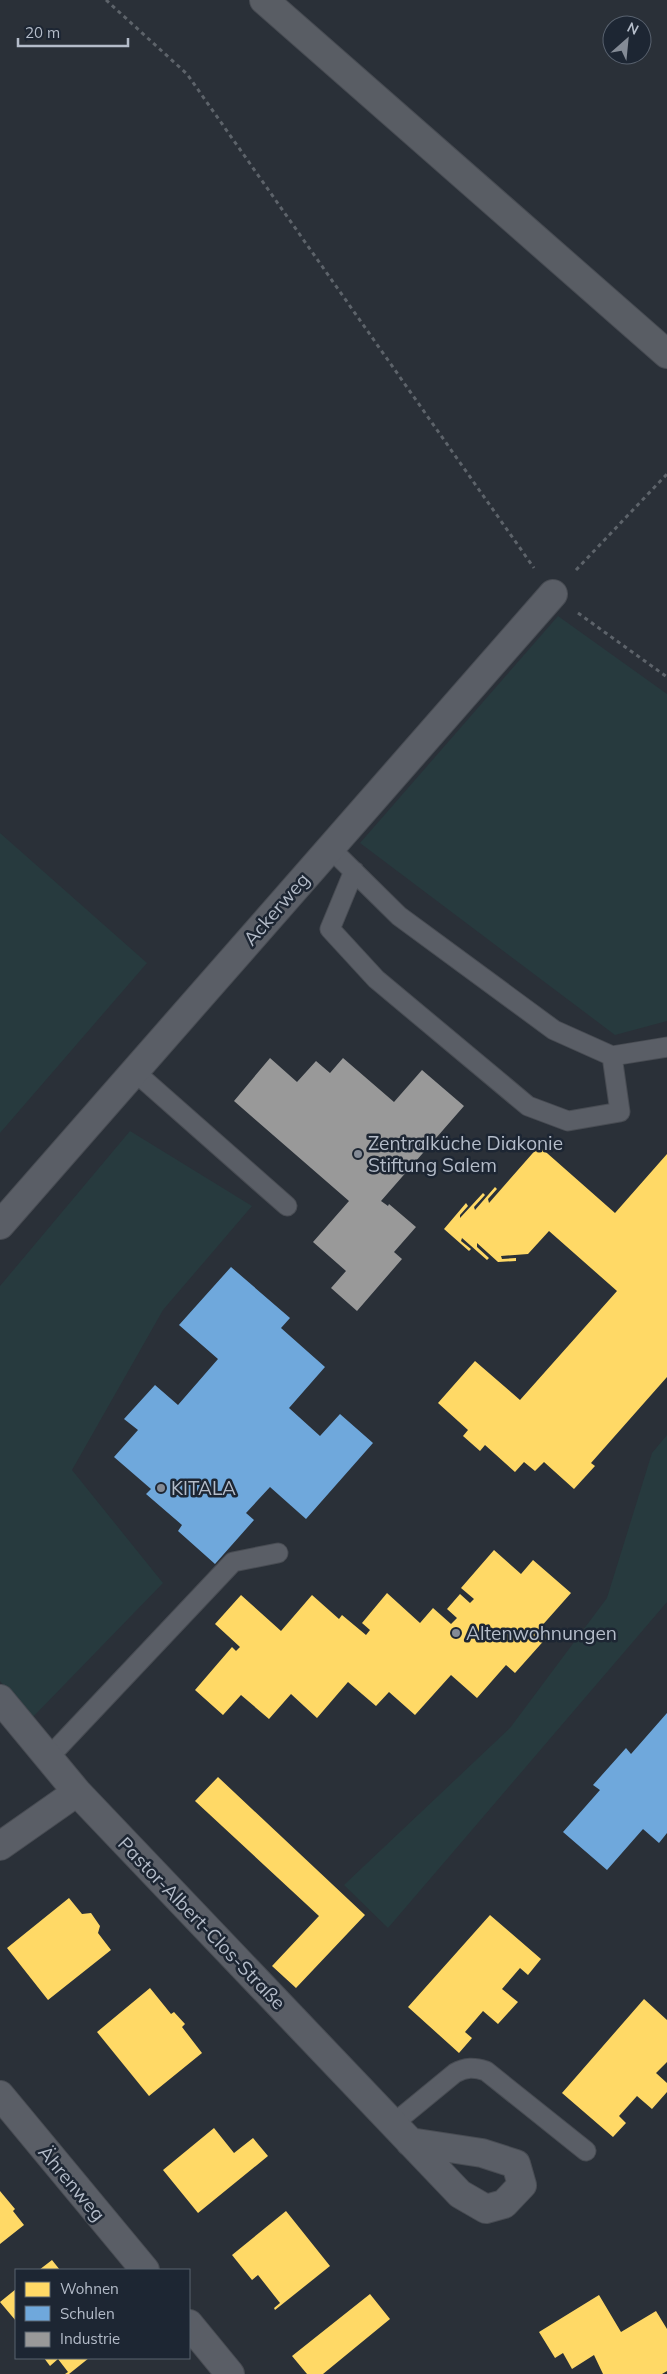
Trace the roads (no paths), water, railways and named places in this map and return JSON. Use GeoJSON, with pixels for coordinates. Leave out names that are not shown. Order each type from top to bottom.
{"type":"FeatureCollection","features":[{"type":"Feature","properties":{"kind":"main road"},"geometry":{"type":"LineString","coordinates":[[264,0],[667,354]]}},
{"type":"Feature","properties":{"kind":"street","name":"Ackerweg"},"geometry":{"type":"LineString","coordinates":[[0,1224],[553,594]]}},
{"type":"Feature","properties":{"kind":"street","name":"Pastor-Albert-Clos-Straße"},"geometry":{"type":"LineString","coordinates":[[0,1699],[78,1792],[402,2133]]}},
{"type":"Feature","properties":{"kind":"street"},"geometry":{"type":"LineString","coordinates":[[0,1846],[78,1792]]}},
{"type":"Feature","properties":{"kind":"street","name":"Ährenweg"},"geometry":{"type":"LineString","coordinates":[[0,2095],[144,2269]]}},
{"type":"Feature","properties":{"kind":"street"},"geometry":{"type":"LineString","coordinates":[[190,2325],[230,2374]]}},
{"type":"Feature","properties":{"kind":"lane"},"geometry":{"type":"LineString","coordinates":[[330,848],[399,916],[554,1030],[612,1056],[667,1047]]}},
{"type":"Feature","properties":{"kind":"lane"},"geometry":{"type":"LineString","coordinates":[[354,871],[330,929],[376,979],[528,1106],[568,1121],[620,1112],[612,1056]]}},
{"type":"Feature","properties":{"kind":"lane"},"geometry":{"type":"LineString","coordinates":[[134,1071],[287,1206]]}},
{"type":"Feature","properties":{"kind":"lane"},"geometry":{"type":"LineString","coordinates":[[50,1757],[233,1562],[278,1553]]}},
{"type":"Feature","properties":{"kind":"lane"},"geometry":{"type":"LineString","coordinates":[[402,2133],[455,2073],[464,2068],[474,2068],[486,2071],[586,2151]]}},
{"type":"Feature","properties":{"kind":"place","name":"Zentralküche Diakonie Stiftung Salem"},"geometry":{"type":"Point","coordinates":[358,1154]}},
{"type":"Feature","properties":{"kind":"place","name":"KITALA"},"geometry":{"type":"Point","coordinates":[161,1488]}},
{"type":"Feature","properties":{"kind":"place","name":"Altenwohnungen"},"geometry":{"type":"Point","coordinates":[456,1633]}}]}
